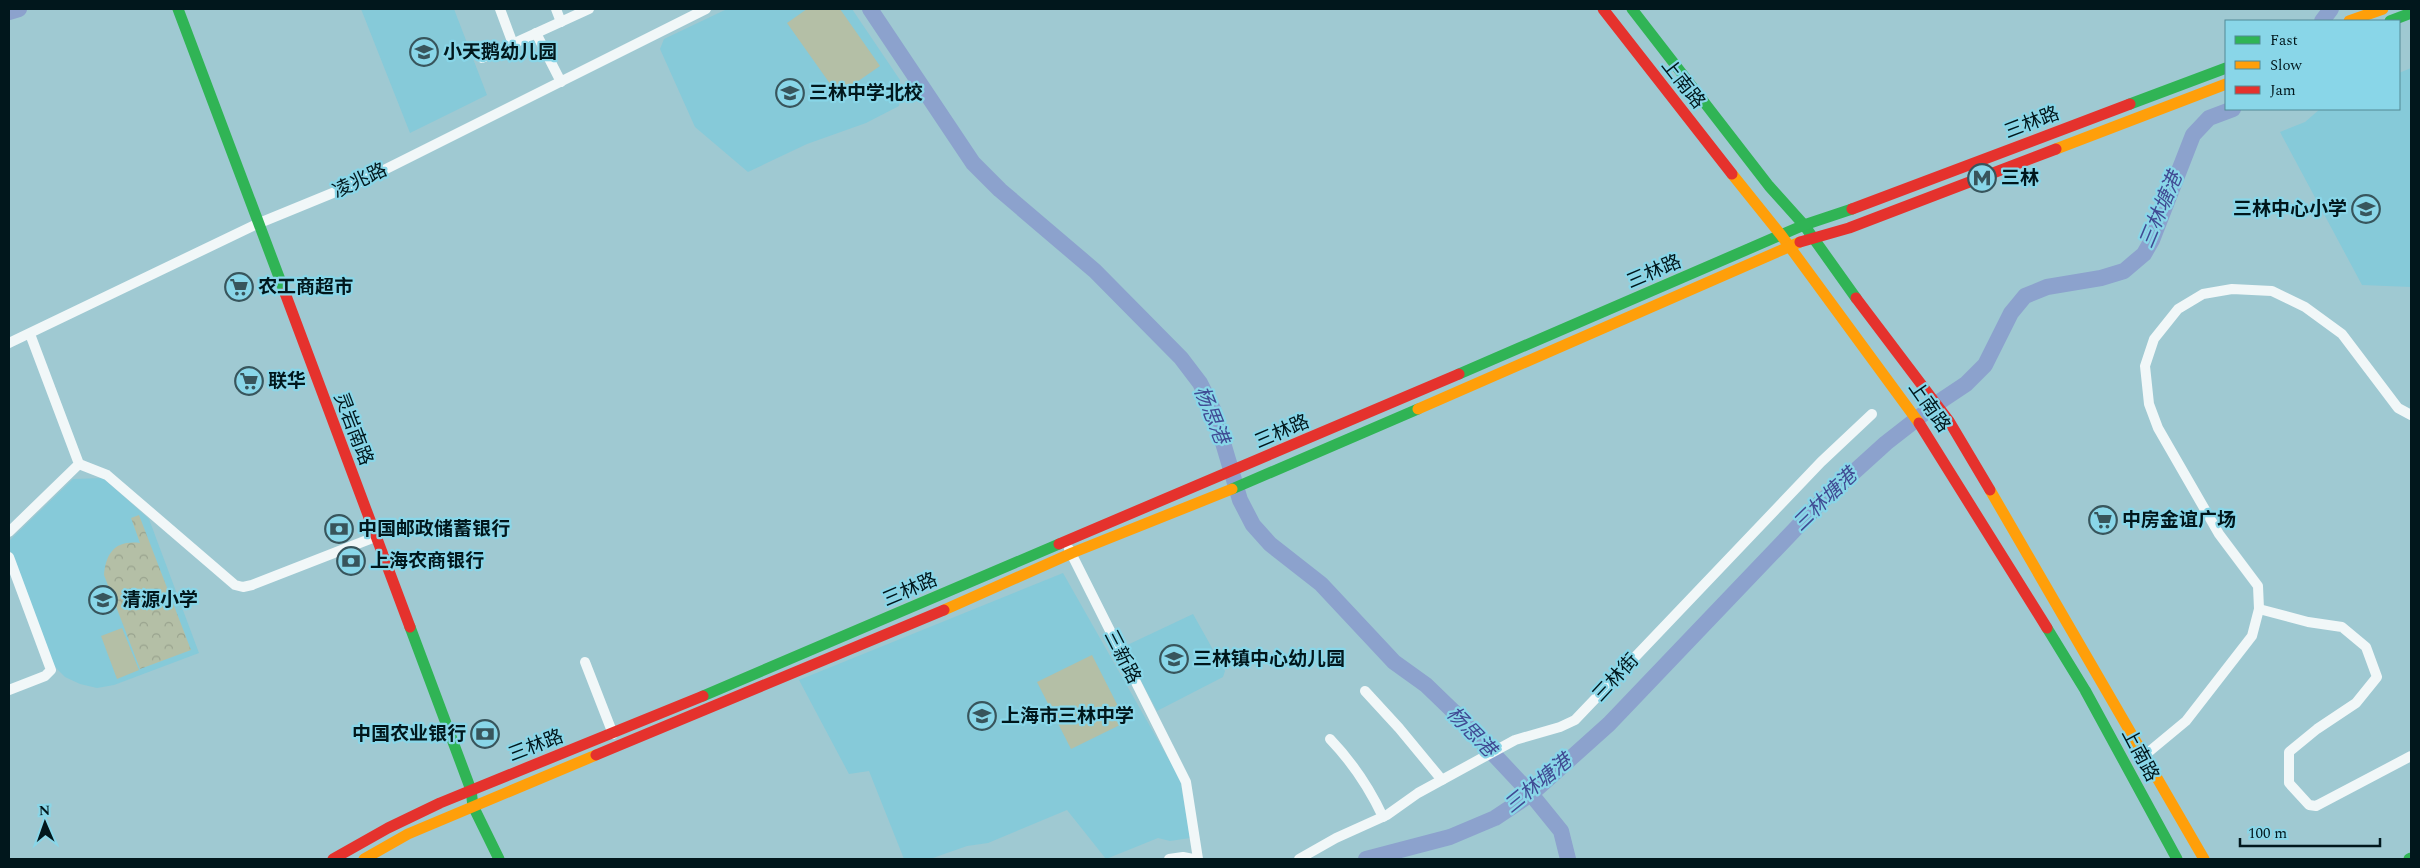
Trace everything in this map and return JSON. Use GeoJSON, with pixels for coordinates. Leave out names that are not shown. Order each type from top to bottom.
{"type":"FeatureCollection","features":[{"type":"Feature","properties":{"kind":"main road","name":"灵岩南路"},"geometry":{"type":"LineString","coordinates":[[178,9],[257,224],[471,790],[472,806],[499,859]]}},
{"type":"Feature","properties":{"kind":"main road","name":"上南路"},"geometry":{"type":"LineString","coordinates":[[1603,9],[1748,196],[1782,235],[1788,246],[1928,435],[2085,690],[2177,859]]}},
{"type":"Feature","properties":{"kind":"main road","name":"上南路"},"geometry":{"type":"LineString","coordinates":[[1632,9],[1769,186],[1804,225],[1908,369],[1949,421],[2145,754],[2204,859]]}},
{"type":"Feature","properties":{"kind":"main road"},"geometry":{"type":"LineString","coordinates":[[2352,20],[2383,9]]}},
{"type":"Feature","properties":{"kind":"main road"},"geometry":{"type":"LineString","coordinates":[[2393,20],[2411,13]]}},
{"type":"Feature","properties":{"kind":"main road","name":"三林路"},"geometry":{"type":"LineString","coordinates":[[333,859],[388,828],[471,790],[614,734],[1254,463],[1804,225],[1839,214],[2225,68]]}},
{"type":"Feature","properties":{"kind":"main road","name":"三林路"},"geometry":{"type":"LineString","coordinates":[[364,859],[408,834],[472,806],[937,613],[1072,553],[1259,478],[1788,246],[1812,237],[1849,228],[2225,84]]}},
{"type":"Feature","properties":{"kind":"street"},"geometry":{"type":"LineString","coordinates":[[500,9],[514,44]]}},
{"type":"Feature","properties":{"kind":"street"},"geometry":{"type":"LineString","coordinates":[[556,9],[561,22]]}},
{"type":"Feature","properties":{"kind":"street"},"geometry":{"type":"LineString","coordinates":[[482,58],[589,9]]}},
{"type":"Feature","properties":{"kind":"street","name":"凌兆路"},"geometry":{"type":"LineString","coordinates":[[9,343],[257,224],[362,181],[706,9]]}},
{"type":"Feature","properties":{"kind":"street"},"geometry":{"type":"LineString","coordinates":[[536,33],[560,82]]}},
{"type":"Feature","properties":{"kind":"street"},"geometry":{"type":"LineString","coordinates":[[2145,754],[2186,721],[2252,636],[2259,609],[2258,586],[2219,534],[2158,428],[2149,404],[2145,366],[2154,339],[2178,309],[2203,294],[2232,289],[2272,291],[2305,307],[2342,334],[2398,408],[2411,415]]}},
{"type":"Feature","properties":{"kind":"street"},"geometry":{"type":"LineString","coordinates":[[30,334],[79,464],[108,475],[235,585],[243,587],[252,585],[375,537]]}},
{"type":"Feature","properties":{"kind":"street","name":"三林街"},"geometry":{"type":"LineString","coordinates":[[1299,859],[1336,838],[1383,817],[1418,793],[1515,740],[1568,724],[1580,716],[1821,462],[1872,414]]}},
{"type":"Feature","properties":{"kind":"street"},"geometry":{"type":"LineString","coordinates":[[9,532],[79,464]]}},
{"type":"Feature","properties":{"kind":"street","name":"三新路"},"geometry":{"type":"LineString","coordinates":[[1065,542],[1186,782],[1198,859]]}},
{"type":"Feature","properties":{"kind":"street"},"geometry":{"type":"LineString","coordinates":[[9,557],[51,670],[45,676],[9,690]]}},
{"type":"Feature","properties":{"kind":"street"},"geometry":{"type":"LineString","coordinates":[[2259,609],[2308,622],[2342,627],[2366,647],[2377,677],[2356,703],[2317,728],[2289,752],[2289,783],[2309,805],[2316,806],[2411,756]]}},
{"type":"Feature","properties":{"kind":"street"},"geometry":{"type":"LineString","coordinates":[[585,662],[614,734]]}},
{"type":"Feature","properties":{"kind":"street"},"geometry":{"type":"LineString","coordinates":[[1365,692],[1399,728],[1442,780]]}},
{"type":"Feature","properties":{"kind":"street"},"geometry":{"type":"LineString","coordinates":[[1330,739],[1352,762],[1370,790],[1383,817]]}},
{"type":"Feature","properties":{"kind":"street"},"geometry":{"type":"LineString","coordinates":[[1169,859],[1193,859]]}},
{"type":"Feature","properties":{"kind":"shaded area","name":"小天鹅幼儿园"},"geometry":{"type":"Polygon","coordinates":[[[361,9],[454,9],[487,95],[410,133],[361,9]]]}},
{"type":"Feature","properties":{"kind":"shaded area","name":"三林中学北校"},"geometry":{"type":"Polygon","coordinates":[[[727,9],[852,9],[900,80],[899,106],[866,123],[807,144],[748,172],[695,127],[660,49],[664,39],[727,9]]]}},
{"type":"Feature","properties":{"kind":"shaded area","name":"三林中心小学"},"geometry":{"type":"Polygon","coordinates":[[[2411,68],[2411,287],[2362,285],[2280,132],[2305,122],[2319,110],[2400,110],[2400,73],[2411,68]]]}},
{"type":"Feature","properties":{"kind":"shaded area","name":"清源小学"},"geometry":{"type":"Polygon","coordinates":[[[103,478],[149,519],[199,653],[114,685],[97,688],[80,684],[65,677],[55,667],[47,651],[9,548],[9,541],[73,479],[103,478]]]}},
{"type":"Feature","properties":{"kind":"shaded area","name":"上海市三林中学"},"geometry":{"type":"Polygon","coordinates":[[[1063,573],[1180,779],[1190,838],[1170,841],[1158,838],[1106,859],[1067,810],[988,843],[967,846],[930,859],[904,859],[869,771],[849,774],[799,680],[1063,573]]]}},
{"type":"Feature","properties":{"kind":"shaded area","name":"三林镇中心幼儿园"},"geometry":{"type":"Polygon","coordinates":[[[1193,614],[1225,671],[1223,677],[1157,711],[1123,647],[1193,614]]]}},
{"type":"Feature","properties":{"kind":"green space"},"geometry":{"type":"Polygon","coordinates":[[[807,9],[840,9],[880,66],[838,95],[787,23],[807,9]]]}},
{"type":"Feature","properties":{"kind":"green space"},"geometry":{"type":"Polygon","coordinates":[[[139,515],[191,650],[140,669],[104,575],[107,560],[114,549],[125,544],[140,543],[131,518],[139,515]]]}},
{"type":"Feature","properties":{"kind":"green space"},"geometry":{"type":"Polygon","coordinates":[[[122,628],[139,670],[117,679],[101,636],[122,628]]]}},
{"type":"Feature","properties":{"kind":"green space"},"geometry":{"type":"Polygon","coordinates":[[[1092,655],[1126,722],[1071,749],[1037,682],[1092,655]]]}},
{"type":"Feature","properties":{"kind":"waterway"},"geometry":{"type":"LineString","coordinates":[[9,12],[19,9]]}},
{"type":"Feature","properties":{"kind":"waterway","name":"杨思港"},"geometry":{"type":"LineString","coordinates":[[870,9],[973,163],[1000,190],[1095,271],[1181,358],[1200,383],[1213,409],[1240,500],[1253,525],[1270,544],[1321,584],[1394,662],[1426,685],[1454,712],[1531,794],[1561,831],[1568,859]]}},
{"type":"Feature","properties":{"kind":"waterway","name":"三林塘港"},"geometry":{"type":"LineString","coordinates":[[2323,20],[2331,9]]}},
{"type":"Feature","properties":{"kind":"waterway","name":"三林塘港"},"geometry":{"type":"LineString","coordinates":[[1366,859],[1450,837],[1495,818],[1531,794],[1609,724],[1822,501],[1886,443],[1936,404],[1966,384],[1985,365],[2011,313],[2025,296],[2047,287],[2101,278],[2124,271],[2144,254],[2152,240],[2193,135],[2209,118],[2230,110]]}},
{"type":"Feature","properties":{"kind":"traffic: fast"},"geometry":{"type":"LineString","coordinates":[[178,9],[285,293]]}},
{"type":"Feature","properties":{"kind":"traffic: fast"},"geometry":{"type":"LineString","coordinates":[[1632,9],[1769,186],[1804,225],[1856,298]]}},
{"type":"Feature","properties":{"kind":"traffic: fast"},"geometry":{"type":"LineString","coordinates":[[2393,20],[2411,13]]}},
{"type":"Feature","properties":{"kind":"traffic: fast"},"geometry":{"type":"LineString","coordinates":[[2130,104],[2225,68]]}},
{"type":"Feature","properties":{"kind":"traffic: fast"},"geometry":{"type":"LineString","coordinates":[[1459,374],[1804,225],[1852,209]]}},
{"type":"Feature","properties":{"kind":"traffic: fast"},"geometry":{"type":"LineString","coordinates":[[1232,489],[1418,409]]}},
{"type":"Feature","properties":{"kind":"traffic: fast"},"geometry":{"type":"LineString","coordinates":[[703,696],[1059,544]]}},
{"type":"Feature","properties":{"kind":"traffic: fast"},"geometry":{"type":"LineString","coordinates":[[410,627],[471,790],[473,806],[499,859]]}},
{"type":"Feature","properties":{"kind":"traffic: fast"},"geometry":{"type":"LineString","coordinates":[[2047,628],[2085,690],[2177,859]]}},
{"type":"Feature","properties":{"kind":"traffic: slow"},"geometry":{"type":"LineString","coordinates":[[2352,20],[2383,9]]}},
{"type":"Feature","properties":{"kind":"traffic: slow"},"geometry":{"type":"LineString","coordinates":[[2056,149],[2225,84]]}},
{"type":"Feature","properties":{"kind":"traffic: slow"},"geometry":{"type":"LineString","coordinates":[[1732,174],[1781,235],[1919,423]]}},
{"type":"Feature","properties":{"kind":"traffic: slow"},"geometry":{"type":"LineString","coordinates":[[1418,409],[1800,242]]}},
{"type":"Feature","properties":{"kind":"traffic: slow"},"geometry":{"type":"LineString","coordinates":[[944,610],[1072,553],[1232,489]]}},
{"type":"Feature","properties":{"kind":"traffic: slow"},"geometry":{"type":"LineString","coordinates":[[1990,490],[2204,859]]}},
{"type":"Feature","properties":{"kind":"traffic: slow"},"geometry":{"type":"LineString","coordinates":[[364,859],[408,834],[596,755]]}},
{"type":"Feature","properties":{"kind":"traffic: jam"},"geometry":{"type":"LineString","coordinates":[[1603,9],[1732,174]]}},
{"type":"Feature","properties":{"kind":"traffic: jam"},"geometry":{"type":"LineString","coordinates":[[1852,209],[2130,104]]}},
{"type":"Feature","properties":{"kind":"traffic: jam"},"geometry":{"type":"LineString","coordinates":[[1800,242],[1849,228],[2056,149]]}},
{"type":"Feature","properties":{"kind":"traffic: jam"},"geometry":{"type":"LineString","coordinates":[[285,293],[410,627]]}},
{"type":"Feature","properties":{"kind":"traffic: jam"},"geometry":{"type":"LineString","coordinates":[[1856,298],[1949,421],[1990,490]]}},
{"type":"Feature","properties":{"kind":"traffic: jam"},"geometry":{"type":"LineString","coordinates":[[1059,544],[1459,374]]}},
{"type":"Feature","properties":{"kind":"traffic: jam"},"geometry":{"type":"LineString","coordinates":[[1919,423],[2047,628]]}},
{"type":"Feature","properties":{"kind":"traffic: jam"},"geometry":{"type":"LineString","coordinates":[[596,755],[944,610]]}},
{"type":"Feature","properties":{"kind":"traffic: jam"},"geometry":{"type":"LineString","coordinates":[[333,859],[388,828],[440,803],[703,696]]}},
{"type":"Feature","properties":{"kind":"place","name":"小天鹅幼儿园"},"geometry":{"type":"Point","coordinates":[424,52]}},
{"type":"Feature","properties":{"kind":"place","name":"三林中学北校"},"geometry":{"type":"Point","coordinates":[790,93]}},
{"type":"Feature","properties":{"kind":"place","name":"三林"},"geometry":{"type":"Point","coordinates":[1982,178]}},
{"type":"Feature","properties":{"kind":"place","name":"三林中心小学"},"geometry":{"type":"Point","coordinates":[2366,209]}},
{"type":"Feature","properties":{"kind":"place","name":"农工商超市"},"geometry":{"type":"Point","coordinates":[239,287]}},
{"type":"Feature","properties":{"kind":"place","name":"联华"},"geometry":{"type":"Point","coordinates":[249,381]}},
{"type":"Feature","properties":{"kind":"place","name":"中房金谊广场"},"geometry":{"type":"Point","coordinates":[2103,520]}},
{"type":"Feature","properties":{"kind":"place","name":"中国邮政储蓄银行"},"geometry":{"type":"Point","coordinates":[339,529]}},
{"type":"Feature","properties":{"kind":"place","name":"上海农商银行"},"geometry":{"type":"Point","coordinates":[351,561]}},
{"type":"Feature","properties":{"kind":"place","name":"清源小学"},"geometry":{"type":"Point","coordinates":[103,600]}},
{"type":"Feature","properties":{"kind":"place","name":"三林镇中心幼儿园"},"geometry":{"type":"Point","coordinates":[1174,659]}},
{"type":"Feature","properties":{"kind":"place","name":"上海市三林中学"},"geometry":{"type":"Point","coordinates":[982,716]}},
{"type":"Feature","properties":{"kind":"place","name":"中国农业银行"},"geometry":{"type":"Point","coordinates":[485,734]}}]}
